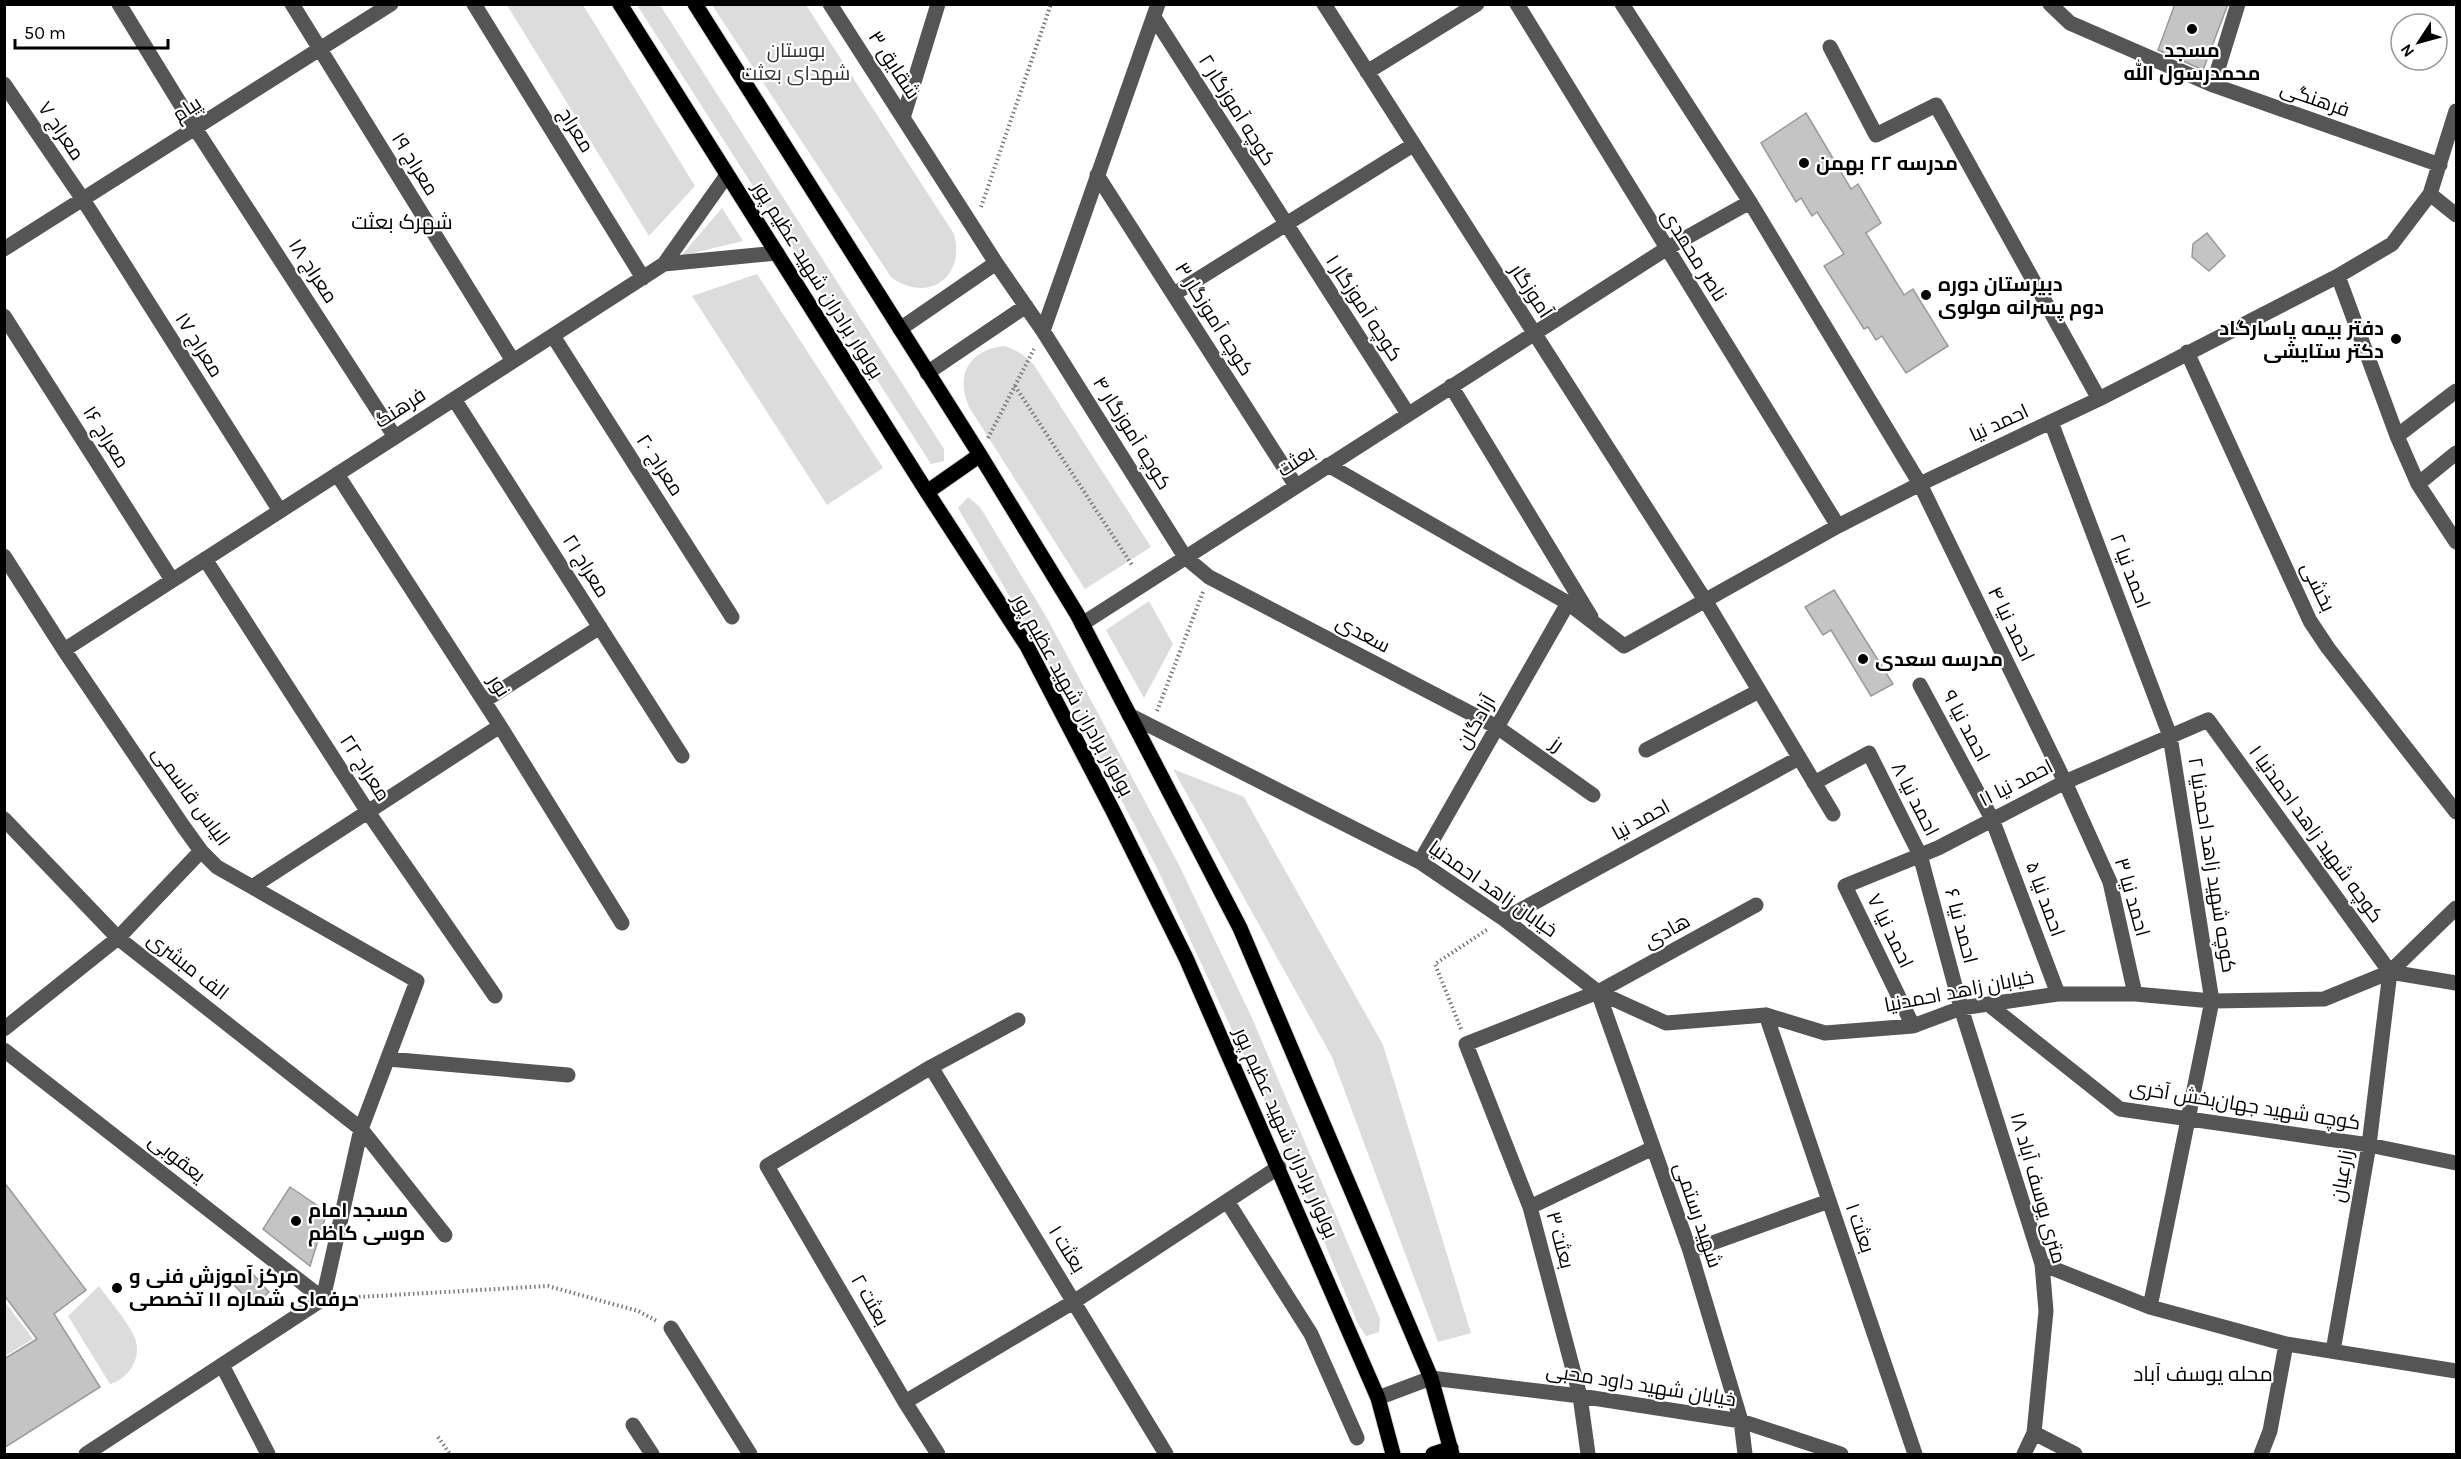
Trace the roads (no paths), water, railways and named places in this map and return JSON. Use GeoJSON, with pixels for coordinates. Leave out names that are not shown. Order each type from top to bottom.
{"type":"FeatureCollection","features":[{"type":"Feature","properties":{"kind":"main road","name":"بولوار برادران شهید عظیم‌ پور"},"geometry":{"type":"LineString","coordinates":[[620,4],[927,492],[1027,646],[1186,958],[1378,1398],[1394,1455]]}},
{"type":"Feature","properties":{"kind":"main road","name":"بولوار برادران شهید عظیم‌ پور"},"geometry":{"type":"LineString","coordinates":[[695,4],[980,455],[1082,624],[1240,928],[1431,1378],[1451,1451]]}},
{"type":"Feature","properties":{"kind":"main road"},"geometry":{"type":"LineString","coordinates":[[927,492],[980,455]]}},
{"type":"Feature","properties":{"kind":"main road"},"geometry":{"type":"LineString","coordinates":[[1433,1455],[1451,1451]]}},
{"type":"Feature","properties":{"kind":"street","name":"معراج ۱۸"},"geometry":{"type":"LineString","coordinates":[[119,4],[195,128],[395,437]]}},
{"type":"Feature","properties":{"kind":"street","name":"معراج ۱۹"},"geometry":{"type":"LineString","coordinates":[[292,4],[513,361]]}},
{"type":"Feature","properties":{"kind":"street","name":"پیام"},"geometry":{"type":"LineString","coordinates":[[4,249],[84,201],[391,4]]}},
{"type":"Feature","properties":{"kind":"street","name":"معراج"},"geometry":{"type":"LineString","coordinates":[[474,4],[643,278]]}},
{"type":"Feature","properties":{"kind":"street","name":"شقایق ۳"},"geometry":{"type":"LineString","coordinates":[[830,4],[974,227]]}},
{"type":"Feature","properties":{"kind":"street"},"geometry":{"type":"LineString","coordinates":[[903,118],[938,4]]}},
{"type":"Feature","properties":{"kind":"street","name":"آموزگار"},"geometry":{"type":"LineString","coordinates":[[1324,4],[1705,600]]}},
{"type":"Feature","properties":{"kind":"street"},"geometry":{"type":"LineString","coordinates":[[1367,72],[1477,4]]}},
{"type":"Feature","properties":{"kind":"street","name":"ناصر محمدی"},"geometry":{"type":"LineString","coordinates":[[1517,4],[1838,526]]}},
{"type":"Feature","properties":{"kind":"street","name":"احمد نیا ۴"},"geometry":{"type":"LineString","coordinates":[[1622,4],[1750,202],[1920,484],[2065,782]]}},
{"type":"Feature","properties":{"kind":"street","name":"فرهنگی"},"geometry":{"type":"LineString","coordinates":[[2050,4],[2070,23],[2213,85],[2440,165]]}},
{"type":"Feature","properties":{"kind":"street"},"geometry":{"type":"LineString","coordinates":[[2213,85],[2238,4]]}},
{"type":"Feature","properties":{"kind":"street"},"geometry":{"type":"LineString","coordinates":[[1043,330],[1156,11]]}},
{"type":"Feature","properties":{"kind":"street","name":"کوچه آموزگار ۲"},"geometry":{"type":"LineString","coordinates":[[1156,11],[1285,226]]}},
{"type":"Feature","properties":{"kind":"street"},"geometry":{"type":"LineString","coordinates":[[1830,47],[1876,135],[1936,105],[2100,399]]}},
{"type":"Feature","properties":{"kind":"street","name":"معراج ۷"},"geometry":{"type":"LineString","coordinates":[[4,84],[84,201]]}},
{"type":"Feature","properties":{"kind":"street","name":"احمد نیا"},"geometry":{"type":"LineString","coordinates":[[1597,626],[1624,646],[1838,526],[1920,484],[2100,399],[2187,352],[2338,276],[2392,244],[2430,194],[2456,118]]}},
{"type":"Feature","properties":{"kind":"street"},"geometry":{"type":"LineString","coordinates":[[1174,294],[1413,145]]}},
{"type":"Feature","properties":{"kind":"street"},"geometry":{"type":"LineString","coordinates":[[664,264],[727,175]]}},
{"type":"Feature","properties":{"kind":"street","name":"کوچه آموزگار ۳"},"geometry":{"type":"LineString","coordinates":[[1097,175],[1296,486]]}},
{"type":"Feature","properties":{"kind":"street"},"geometry":{"type":"LineString","coordinates":[[2430,194],[2457,215]]}},
{"type":"Feature","properties":{"kind":"street","name":"معراج ۱۷"},"geometry":{"type":"LineString","coordinates":[[84,201],[280,511]]}},
{"type":"Feature","properties":{"kind":"street","name":"بعثت"},"geometry":{"type":"LineString","coordinates":[[1082,624],[1533,333],[1666,249],[1750,202]]}},
{"type":"Feature","properties":{"kind":"street","name":"کوچه آموزگار ۱"},"geometry":{"type":"LineString","coordinates":[[1285,226],[1408,414]]}},
{"type":"Feature","properties":{"kind":"street","name":"کوچه آموزگار ۴"},"geometry":{"type":"LineString","coordinates":[[974,227],[1043,330],[1185,557],[1209,577]]}},
{"type":"Feature","properties":{"kind":"street","name":"فرهنگ"},"geometry":{"type":"LineString","coordinates":[[64,650],[664,264],[777,254]]}},
{"type":"Feature","properties":{"kind":"street"},"geometry":{"type":"LineString","coordinates":[[900,330],[996,263]]}},
{"type":"Feature","properties":{"kind":"street"},"geometry":{"type":"LineString","coordinates":[[2338,276],[2397,436],[2418,484],[2457,542]]}},
{"type":"Feature","properties":{"kind":"street"},"geometry":{"type":"LineString","coordinates":[[927,373],[1026,306]]}},
{"type":"Feature","properties":{"kind":"street","name":"معراج ۱۶"},"geometry":{"type":"LineString","coordinates":[[4,316],[172,580]]}},
{"type":"Feature","properties":{"kind":"street","name":"معراج ۲۰"},"geometry":{"type":"LineString","coordinates":[[553,336],[732,616]]}},
{"type":"Feature","properties":{"kind":"street","name":"بخشی"},"geometry":{"type":"LineString","coordinates":[[2187,352],[2310,621],[2328,648],[2457,812]]}},
{"type":"Feature","properties":{"kind":"street"},"geometry":{"type":"LineString","coordinates":[[1451,386],[1597,626]]}},
{"type":"Feature","properties":{"kind":"street"},"geometry":{"type":"LineString","coordinates":[[2397,436],[2457,391]]}},
{"type":"Feature","properties":{"kind":"street","name":"معراج ۲۱"},"geometry":{"type":"LineString","coordinates":[[454,399],[682,756]]}},
{"type":"Feature","properties":{"kind":"street","name":"احمد نیا ۲"},"geometry":{"type":"LineString","coordinates":[[2051,422],[2170,735]]}},
{"type":"Feature","properties":{"kind":"street"},"geometry":{"type":"LineString","coordinates":[[2418,484],[2457,453]]}},
{"type":"Feature","properties":{"kind":"street"},"geometry":{"type":"LineString","coordinates":[[1328,465],[1568,603],[1597,626]]}},
{"type":"Feature","properties":{"kind":"street","name":"نور"},"geometry":{"type":"LineString","coordinates":[[337,474],[500,726],[622,923]]}},
{"type":"Feature","properties":{"kind":"street","name":"الیاس قاسمی"},"geometry":{"type":"LineString","coordinates":[[4,556],[64,650],[201,851],[217,867],[417,981],[388,1059]]}},
{"type":"Feature","properties":{"kind":"street","name":"معراج ۲۲"},"geometry":{"type":"LineString","coordinates":[[205,559],[368,812],[495,996]]}},
{"type":"Feature","properties":{"kind":"street","name":"سعدی"},"geometry":{"type":"LineString","coordinates":[[1209,577],[1497,727]]}},
{"type":"Feature","properties":{"kind":"street"},"geometry":{"type":"LineString","coordinates":[[1705,600],[1833,814]]}},
{"type":"Feature","properties":{"kind":"street","name":"آزادگان"},"geometry":{"type":"LineString","coordinates":[[1420,862],[1568,603]]}},
{"type":"Feature","properties":{"kind":"street"},"geometry":{"type":"LineString","coordinates":[[484,701],[600,627]]}},
{"type":"Feature","properties":{"kind":"street","name":"احمد نیا ۹"},"geometry":{"type":"LineString","coordinates":[[1920,685],[1992,819]]}},
{"type":"Feature","properties":{"kind":"street"},"geometry":{"type":"LineString","coordinates":[[1646,750],[1759,691]]}},
{"type":"Feature","properties":{"kind":"street","name":"خیابان زاهد احمدنیا"},"geometry":{"type":"LineString","coordinates":[[1129,715],[1420,862],[1504,919],[1598,993],[1666,1023],[1766,1015],[1825,1033],[1913,1026],[1961,1008],[2058,994],[2135,994],[2212,1001],[2324,999],[2390,972],[2457,908]]}},
{"type":"Feature","properties":{"kind":"street","name":"احمد نیا ۱۱"},"geometry":{"type":"LineString","coordinates":[[1845,886],[1920,855],[2065,782],[2208,720]]}},
{"type":"Feature","properties":{"kind":"street","name":"کوچه شهید زاهد احمدنیا ۱"},"geometry":{"type":"LineString","coordinates":[[2208,720],[2390,972]]}},
{"type":"Feature","properties":{"kind":"street"},"geometry":{"type":"LineString","coordinates":[[252,887],[500,726]]}},
{"type":"Feature","properties":{"kind":"street","name":"رز"},"geometry":{"type":"LineString","coordinates":[[1497,727],[1593,795]]}},
{"type":"Feature","properties":{"kind":"street","name":"کوچه شهید زاهد احمدنیا ۲"},"geometry":{"type":"LineString","coordinates":[[2170,735],[2212,1001]]}},
{"type":"Feature","properties":{"kind":"street","name":"احمد نیا ۸"},"geometry":{"type":"LineString","coordinates":[[1814,783],[1869,753],[1920,855]]}},
{"type":"Feature","properties":{"kind":"street","name":"احمد نیا"},"geometry":{"type":"LineString","coordinates":[[1504,919],[1799,758]]}},
{"type":"Feature","properties":{"kind":"street","name":"احمد نیا ۳"},"geometry":{"type":"LineString","coordinates":[[2065,782],[2110,882],[2135,994]]}},
{"type":"Feature","properties":{"kind":"street","name":"الف مبشری"},"geometry":{"type":"LineString","coordinates":[[4,819],[118,938],[361,1129],[445,1235]]}},
{"type":"Feature","properties":{"kind":"street","name":"احمد نیا ۵"},"geometry":{"type":"LineString","coordinates":[[1992,819],[2058,994]]}},
{"type":"Feature","properties":{"kind":"street"},"geometry":{"type":"LineString","coordinates":[[4,1029],[118,938],[201,851]]}},
{"type":"Feature","properties":{"kind":"street","name":"احمد نیا ۶"},"geometry":{"type":"LineString","coordinates":[[1920,855],[1961,1008]]}},
{"type":"Feature","properties":{"kind":"street","name":"احمد نیا ۷"},"geometry":{"type":"LineString","coordinates":[[1845,886],[1913,1026]]}},
{"type":"Feature","properties":{"kind":"street","name":"هادی"},"geometry":{"type":"LineString","coordinates":[[1466,1044],[1598,993],[1756,906]]}},
{"type":"Feature","properties":{"kind":"street"},"geometry":{"type":"LineString","coordinates":[[2390,972],[2457,983]]}},
{"type":"Feature","properties":{"kind":"street","name":"زارعیان"},"geometry":{"type":"LineString","coordinates":[[2333,1351],[2369,1145],[2390,972]]}},
{"type":"Feature","properties":{"kind":"street","name":"شهید رستمی"},"geometry":{"type":"LineString","coordinates":[[1598,993],[1690,1251],[1741,1421],[1744,1455]]}},
{"type":"Feature","properties":{"kind":"street"},"geometry":{"type":"LineString","coordinates":[[2150,1307],[2212,1001]]}},
{"type":"Feature","properties":{"kind":"street","name":"کوچه شهید جهان‌بخش آخری"},"geometry":{"type":"LineString","coordinates":[[1988,1004],[2120,1109],[2369,1145],[2457,1163]]}},
{"type":"Feature","properties":{"kind":"street","name":"۱۸ متری یوسف آباد"},"geometry":{"type":"LineString","coordinates":[[1961,1008],[2042,1264],[2046,1311],[2034,1432],[2024,1455]]}},
{"type":"Feature","properties":{"kind":"street","name":"بعثت ۱"},"geometry":{"type":"LineString","coordinates":[[1766,1015],[1915,1455]]}},
{"type":"Feature","properties":{"kind":"street"},"geometry":{"type":"LineString","coordinates":[[931,1067],[1018,1020]]}},
{"type":"Feature","properties":{"kind":"street","name":"بعثت ۳"},"geometry":{"type":"LineString","coordinates":[[1466,1044],[1530,1207],[1580,1396],[1588,1455]]}},
{"type":"Feature","properties":{"kind":"street","name":"یعقوبی"},"geometry":{"type":"LineString","coordinates":[[4,1050],[323,1299]]}},
{"type":"Feature","properties":{"kind":"street"},"geometry":{"type":"LineString","coordinates":[[86,1455],[323,1299],[361,1129],[388,1059],[568,1075]]}},
{"type":"Feature","properties":{"kind":"street","name":"بعثت ۱"},"geometry":{"type":"LineString","coordinates":[[931,1067],[1166,1455]]}},
{"type":"Feature","properties":{"kind":"street","name":"بعثت ۲"},"geometry":{"type":"LineString","coordinates":[[931,1067],[767,1166],[938,1455]]}},
{"type":"Feature","properties":{"kind":"street"},"geometry":{"type":"LineString","coordinates":[[1530,1207],[1653,1148]]}},
{"type":"Feature","properties":{"kind":"street"},"geometry":{"type":"LineString","coordinates":[[905,1402],[1074,1301],[1279,1167]]}},
{"type":"Feature","properties":{"kind":"street"},"geometry":{"type":"LineString","coordinates":[[1690,1251],[1829,1201]]}},
{"type":"Feature","properties":{"kind":"street"},"geometry":{"type":"LineString","coordinates":[[1227,1202],[1311,1334],[1357,1438]]}},
{"type":"Feature","properties":{"kind":"street"},"geometry":{"type":"LineString","coordinates":[[2042,1264],[2150,1307],[2286,1344],[2457,1371]]}},
{"type":"Feature","properties":{"kind":"street"},"geometry":{"type":"LineString","coordinates":[[671,1328],[750,1455]]}},
{"type":"Feature","properties":{"kind":"street"},"geometry":{"type":"LineString","coordinates":[[2261,1455],[2270,1431],[2286,1344]]}},
{"type":"Feature","properties":{"kind":"street"},"geometry":{"type":"LineString","coordinates":[[222,1365],[268,1455]]}},
{"type":"Feature","properties":{"kind":"street"},"geometry":{"type":"LineString","coordinates":[[1378,1398],[1431,1378]]}},
{"type":"Feature","properties":{"kind":"street","name":"خیابان شهید داود محبی"},"geometry":{"type":"LineString","coordinates":[[1431,1378],[1580,1396],[1741,1421],[1841,1455]]}},
{"type":"Feature","properties":{"kind":"street"},"geometry":{"type":"LineString","coordinates":[[633,1425],[652,1455]]}},
{"type":"Feature","properties":{"kind":"street"},"geometry":{"type":"LineString","coordinates":[[2034,1432],[2075,1455]]}},
{"type":"Feature","properties":{"kind":"place","name":"مسجد محمدرسول الله"},"geometry":{"type":"Point","coordinates":[2192,29]}},
{"type":"Feature","properties":{"kind":"place","name":"مدرسه ۲۲ بهمن"},"geometry":{"type":"Point","coordinates":[1804,163]}},
{"type":"Feature","properties":{"kind":"place","name":"دبیرستان دوره دوم پسرانه مولوی"},"geometry":{"type":"Point","coordinates":[1926,295]}},
{"type":"Feature","properties":{"kind":"place","name":"دفتر بیمه پاسارگاد دکتر ستایشی"},"geometry":{"type":"Point","coordinates":[2396,339]}},
{"type":"Feature","properties":{"kind":"place","name":"مدرسه سعدی"},"geometry":{"type":"Point","coordinates":[1863,659]}},
{"type":"Feature","properties":{"kind":"place","name":"مسجد امام موسی کاظم"},"geometry":{"type":"Point","coordinates":[296,1221]}},
{"type":"Feature","properties":{"kind":"place","name":"مرکز آموزش فنی و حرفه‌ای شماره ۱۱ تخصصی"},"geometry":{"type":"Point","coordinates":[117,1288]}},
{"type":"Feature","properties":{"kind":"district","name":"شهرک بعثت"},"geometry":{"type":"Point","coordinates":[402,222]}},
{"type":"Feature","properties":{"kind":"district","name":"محله یوسف آباد"},"geometry":{"type":"Point","coordinates":[2203,1374]}},
{"type":"Feature","properties":{"kind":"park label","name":"بوستان شهدای بعثت"},"geometry":{"type":"Point","coordinates":[796,62]}}]}
